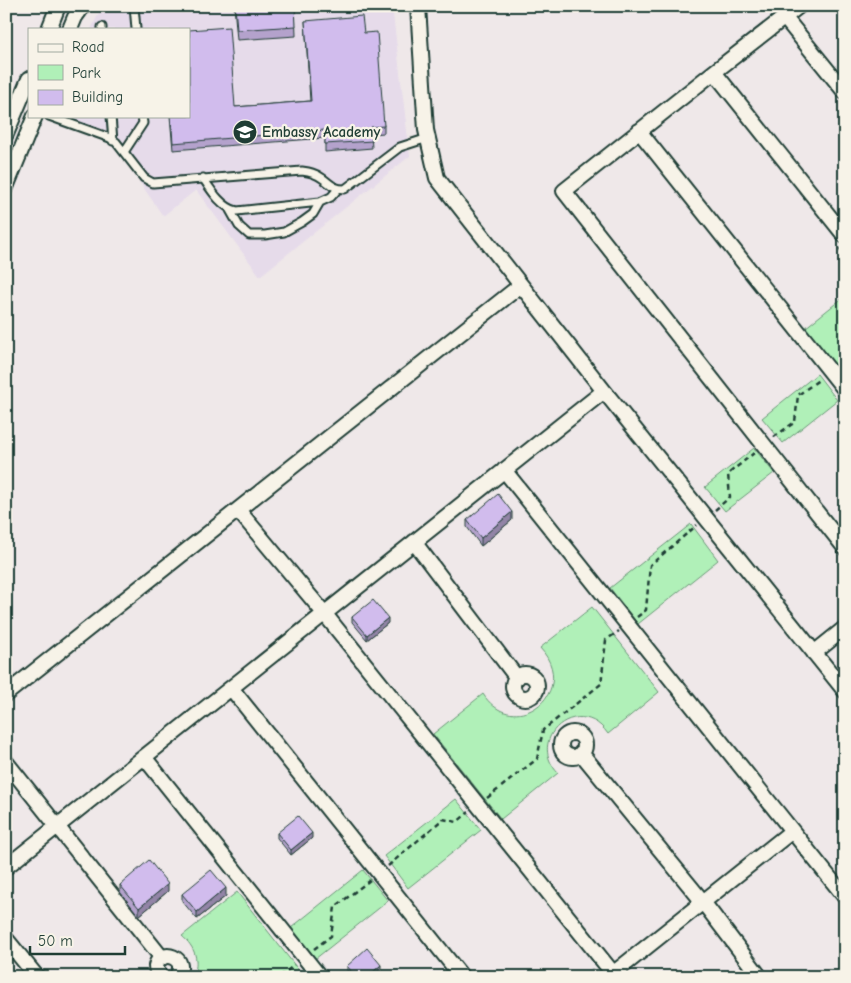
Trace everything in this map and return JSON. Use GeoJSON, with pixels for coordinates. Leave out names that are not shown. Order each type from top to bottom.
{"type":"FeatureCollection","features":[{"type":"Feature","properties":{"kind":"street"},"geometry":{"type":"LineString","coordinates":[[49,28],[58,6]]}},
{"type":"Feature","properties":{"kind":"street"},"geometry":{"type":"LineString","coordinates":[[70,28],[83,6]]}},
{"type":"Feature","properties":{"kind":"street"},"geometry":{"type":"LineString","coordinates":[[418,6],[426,130],[437,178],[604,391],[845,691]]}},
{"type":"Feature","properties":{"kind":"street"},"geometry":{"type":"LineString","coordinates":[[799,6],[564,191],[845,548]]}},
{"type":"Feature","properties":{"kind":"street"},"geometry":{"type":"LineString","coordinates":[[785,18],[845,92]]}},
{"type":"Feature","properties":{"kind":"street"},"geometry":{"type":"LineString","coordinates":[[714,72],[842,241]]}},
{"type":"Feature","properties":{"kind":"street"},"geometry":{"type":"LineString","coordinates":[[6,134],[28,81]]}},
{"type":"Feature","properties":{"kind":"street"},"geometry":{"type":"LineString","coordinates":[[6,187],[34,118]]}},
{"type":"Feature","properties":{"kind":"street"},"geometry":{"type":"LineString","coordinates":[[639,132],[845,390]]}},
{"type":"Feature","properties":{"kind":"street"},"geometry":{"type":"LineString","coordinates":[[6,694],[521,285]]}},
{"type":"Feature","properties":{"kind":"street"},"geometry":{"type":"LineString","coordinates":[[6,867],[604,391]]}},
{"type":"Feature","properties":{"kind":"street"},"geometry":{"type":"LineString","coordinates":[[504,470],[845,896]]}},
{"type":"Feature","properties":{"kind":"street"},"geometry":{"type":"LineString","coordinates":[[238,510],[478,805],[612,976],[792,831]]}},
{"type":"Feature","properties":{"kind":"street"},"geometry":{"type":"LineString","coordinates":[[414,542],[517,678]]}},
{"type":"Feature","properties":{"kind":"street"},"geometry":{"type":"LineString","coordinates":[[814,652],[845,628]]}},
{"type":"Feature","properties":{"kind":"street"},"geometry":{"type":"LineString","coordinates":[[231,688],[462,977]]}},
{"type":"Feature","properties":{"kind":"street"},"geometry":{"type":"LineString","coordinates":[[581,754],[703,902],[760,977]]}},
{"type":"Feature","properties":{"kind":"street"},"geometry":{"type":"LineString","coordinates":[[144,757],[320,977]]}},
{"type":"Feature","properties":{"kind":"street"},"geometry":{"type":"LineString","coordinates":[[6,762],[162,958]]}},
{"type":"Feature","properties":{"kind":"street"},"geometry":{"type":"LineString","coordinates":[[6,939],[37,977]]}},
{"type":"Feature","properties":{"kind":"street"},"geometry":{"type":"LineString","coordinates":[[161,977],[156,970],[156,965],[158,961],[166,956],[176,958],[179,962],[180,971],[176,977]]}},
{"type":"Feature","properties":{"kind":"lane"},"geometry":{"type":"LineString","coordinates":[[134,6],[136,28]]}},
{"type":"Feature","properties":{"kind":"lane"},"geometry":{"type":"LineString","coordinates":[[54,118],[114,140],[144,178],[153,183],[302,171],[322,177],[330,185],[338,189],[345,189],[400,147],[428,138]]}},
{"type":"Feature","properties":{"kind":"lane"},"geometry":{"type":"LineString","coordinates":[[111,118],[114,140]]}},
{"type":"Feature","properties":{"kind":"lane"},"geometry":{"type":"LineString","coordinates":[[124,152],[143,123],[142,118]]}},
{"type":"Feature","properties":{"kind":"lane"},"geometry":{"type":"LineString","coordinates":[[202,178],[210,190],[230,210],[239,226],[250,235],[284,232],[312,214],[320,202]]}},
{"type":"Feature","properties":{"kind":"lane"},"geometry":{"type":"LineString","coordinates":[[230,210],[237,211],[320,202],[331,196],[338,189]]}},
{"type":"Feature","properties":{"kind":"path"},"geometry":{"type":"LineString","coordinates":[[842,241],[845,255]]}},
{"type":"Feature","properties":{"kind":"path"},"geometry":{"type":"LineString","coordinates":[[280,977],[331,936],[335,907],[380,873],[443,819],[457,822],[537,759],[543,730],[601,684],[606,640],[646,610],[650,564],[730,497],[728,474],[794,422],[798,395],[830,372]]}},
{"type":"Feature","properties":{"kind":"path"},"geometry":{"type":"LineString","coordinates":[[590,965],[592,971],[590,977]]}},
{"type":"Feature","properties":{"kind":"shaded area","name":"Embassy Academy"},"geometry":{"type":"Polygon","coordinates":[[[104,6],[392,6],[410,156],[260,276],[196,190],[163,216],[112,142],[56,122],[57,118],[190,118],[190,28],[92,28],[104,6]]]}},
{"type":"Feature","properties":{"kind":"green space"},"geometry":{"type":"Polygon","coordinates":[[[845,296],[845,378],[805,328],[845,296]]]}},
{"type":"Feature","properties":{"kind":"green space"},"geometry":{"type":"Polygon","coordinates":[[[817,374],[837,400],[783,443],[762,418],[817,374]]]}},
{"type":"Feature","properties":{"kind":"green space"},"geometry":{"type":"Polygon","coordinates":[[[754,448],[774,473],[725,511],[705,487],[754,448]]]}},
{"type":"Feature","properties":{"kind":"green space"},"geometry":{"type":"Polygon","coordinates":[[[691,524],[718,560],[638,624],[610,588],[691,524]]]}},
{"type":"Feature","properties":{"kind":"green space"},"geometry":{"type":"Polygon","coordinates":[[[592,607],[659,692],[608,734],[596,722],[584,718],[571,719],[560,725],[551,734],[548,746],[549,759],[558,773],[501,819],[433,734],[483,694],[496,708],[511,714],[526,712],[538,705],[548,694],[552,680],[550,664],[540,648],[592,607]]]}},
{"type":"Feature","properties":{"kind":"green space"},"geometry":{"type":"Polygon","coordinates":[[[456,799],[481,830],[408,888],[384,856],[456,799]]]}},
{"type":"Feature","properties":{"kind":"green space"},"geometry":{"type":"Polygon","coordinates":[[[363,870],[388,901],[315,959],[291,928],[363,870]]]}},
{"type":"Feature","properties":{"kind":"green space"},"geometry":{"type":"Polygon","coordinates":[[[237,892],[304,977],[193,977],[196,965],[195,955],[190,945],[182,936],[237,892]]]}},
{"type":"Feature","properties":{"kind":"building"},"geometry":{"type":"Polygon","coordinates":[[[235,6],[295,6],[296,26],[237,30],[235,6]]]}},
{"type":"Feature","properties":{"kind":"building"},"geometry":{"type":"Polygon","coordinates":[[[362,16],[364,33],[377,32],[384,126],[371,127],[372,141],[325,144],[325,130],[173,143],[171,118],[190,118],[190,30],[229,27],[235,107],[311,101],[305,21],[362,16]]]}},
{"type":"Feature","properties":{"kind":"building"},"geometry":{"type":"Polygon","coordinates":[[[498,494],[512,512],[481,538],[467,520],[498,494]]]}},
{"type":"Feature","properties":{"kind":"building"},"geometry":{"type":"Polygon","coordinates":[[[373,600],[388,618],[367,635],[352,617],[373,600]]]}},
{"type":"Feature","properties":{"kind":"building"},"geometry":{"type":"Polygon","coordinates":[[[298,816],[312,833],[291,850],[277,833],[298,816]]]}},
{"type":"Feature","properties":{"kind":"building"},"geometry":{"type":"Polygon","coordinates":[[[149,860],[168,884],[139,908],[120,885],[149,860]]]}},
{"type":"Feature","properties":{"kind":"building"},"geometry":{"type":"Polygon","coordinates":[[[211,870],[226,888],[197,912],[182,894],[211,870]]]}},
{"type":"Feature","properties":{"kind":"building"},"geometry":{"type":"Polygon","coordinates":[[[367,948],[381,965],[367,977],[356,977],[347,966],[367,948]]]}},
{"type":"Feature","properties":{"kind":"place","name":"Embassy Academy"},"geometry":{"type":"Point","coordinates":[245,132]}}]}
